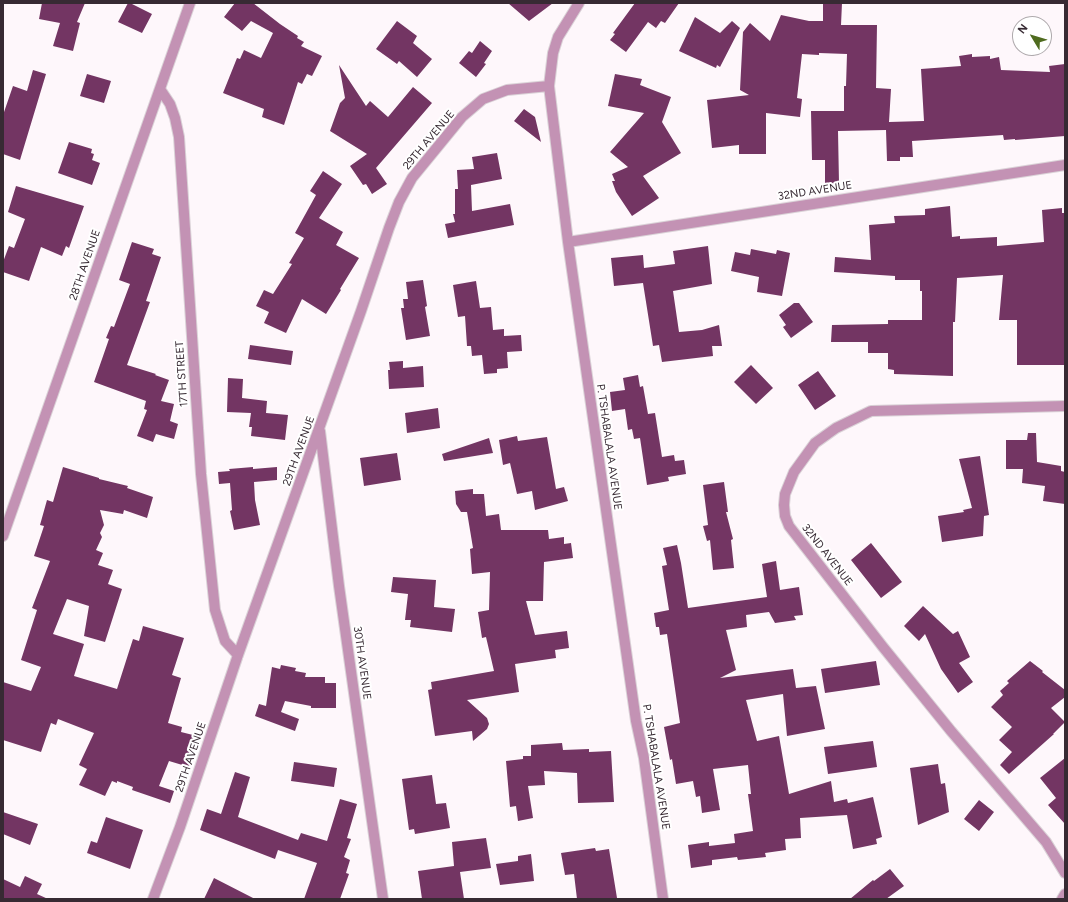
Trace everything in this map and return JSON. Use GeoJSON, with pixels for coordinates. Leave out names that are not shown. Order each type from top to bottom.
{"type":"FeatureCollection","features":[{"type":"Feature","properties":{"kind":"street","name":"28TH AVENUE"},"geometry":{"type":"LineString","coordinates":[[3,536],[17,500],[190,3]]}},
{"type":"Feature","properties":{"kind":"street","name":"P. TSHABALALA AVENUE"},"geometry":{"type":"LineString","coordinates":[[579,3],[558,37],[553,53],[549,86],[568,242],[634,705],[644,758],[663,899]]}},
{"type":"Feature","properties":{"kind":"street","name":"29TH AVENUE"},"geometry":{"type":"LineString","coordinates":[[153,899],[180,827],[238,655],[319,429],[388,228],[412,178],[462,117],[484,99],[507,90],[549,86]]}},
{"type":"Feature","properties":{"kind":"street","name":"17TH STREET"},"geometry":{"type":"LineString","coordinates":[[160,89],[170,104],[179,137],[201,474],[215,610],[225,642],[238,655]]}},
{"type":"Feature","properties":{"kind":"street","name":"32ND AVENUE"},"geometry":{"type":"LineString","coordinates":[[568,242],[1065,165]]}},
{"type":"Feature","properties":{"kind":"street","name":"32ND AVENUE"},"geometry":{"type":"LineString","coordinates":[[1065,406],[871,411],[836,428],[815,443],[794,472],[785,494],[784,505],[785,516],[789,526],[951,731],[1046,842],[1065,873]]}},
{"type":"Feature","properties":{"kind":"street","name":"30TH AVENUE"},"geometry":{"type":"LineString","coordinates":[[319,429],[339,586],[383,899]]}},
{"type":"Feature","properties":{"kind":"street"},"geometry":{"type":"LineString","coordinates":[[1062,899],[1065,894]]}},
{"type":"Feature","properties":{"kind":"building"},"geometry":{"type":"Polygon","coordinates":[[[42,3],[85,3],[77,22],[80,23],[73,51],[53,46],[60,23],[39,19],[42,3]]]}},
{"type":"Feature","properties":{"kind":"building"},"geometry":{"type":"Polygon","coordinates":[[[128,3],[152,14],[142,33],[118,22],[128,3]]]}},
{"type":"Feature","properties":{"kind":"building"},"geometry":{"type":"Polygon","coordinates":[[[235,3],[253,3],[298,36],[297,38],[304,42],[301,46],[322,56],[312,76],[307,74],[302,84],[298,82],[284,125],[262,117],[264,109],[223,93],[237,58],[240,59],[244,50],[261,58],[273,33],[251,21],[242,31],[224,17],[235,3]]]}},
{"type":"Feature","properties":{"kind":"building"},"geometry":{"type":"Polygon","coordinates":[[[508,3],[553,3],[529,21],[508,3]]]}},
{"type":"Feature","properties":{"kind":"building"},"geometry":{"type":"Polygon","coordinates":[[[635,3],[679,3],[665,23],[661,21],[656,28],[648,22],[626,52],[610,40],[615,34],[613,33],[635,3]]]}},
{"type":"Feature","properties":{"kind":"building"},"geometry":{"type":"Polygon","coordinates":[[[823,3],[842,3],[841,25],[877,25],[876,88],[891,89],[889,122],[924,121],[921,69],[961,66],[959,56],[972,54],[972,57],[990,56],[990,59],[999,57],[1001,70],[1050,72],[1049,66],[1065,64],[1065,136],[1004,140],[1003,135],[912,141],[913,157],[900,157],[900,161],[887,161],[886,130],[838,131],[839,183],[825,184],[825,160],[812,160],[811,111],[844,111],[844,86],[846,86],[847,54],[819,53],[819,55],[802,54],[797,98],[802,99],[800,117],[766,113],[766,154],[739,154],[739,145],[712,148],[707,100],[749,95],[740,90],[743,32],[750,23],[770,41],[781,15],[809,21],[823,21],[823,3]]]}},
{"type":"Feature","properties":{"kind":"building"},"geometry":{"type":"Polygon","coordinates":[[[695,17],[720,33],[732,21],[740,28],[720,67],[717,65],[716,68],[679,51],[695,17]]]}},
{"type":"Feature","properties":{"kind":"building"},"geometry":{"type":"Polygon","coordinates":[[[397,21],[417,36],[413,43],[432,59],[417,77],[399,61],[397,64],[376,49],[397,21]]]}},
{"type":"Feature","properties":{"kind":"building"},"geometry":{"type":"Polygon","coordinates":[[[480,41],[492,51],[484,63],[486,64],[476,77],[459,63],[469,51],[472,53],[480,41]]]}},
{"type":"Feature","properties":{"kind":"building"},"geometry":{"type":"Polygon","coordinates":[[[339,65],[366,106],[370,101],[388,117],[413,87],[432,103],[376,168],[387,184],[372,194],[366,184],[363,185],[350,166],[367,154],[330,131],[340,103],[345,98],[339,65]]]}},
{"type":"Feature","properties":{"kind":"building"},"geometry":{"type":"Polygon","coordinates":[[[33,70],[46,74],[20,160],[3,154],[3,115],[13,86],[27,91],[33,70]]]}},
{"type":"Feature","properties":{"kind":"building"},"geometry":{"type":"Polygon","coordinates":[[[87,74],[111,81],[104,103],[80,96],[87,74]]]}},
{"type":"Feature","properties":{"kind":"building"},"geometry":{"type":"Polygon","coordinates":[[[615,74],[642,79],[640,85],[671,97],[662,122],[681,153],[643,176],[659,198],[632,216],[616,192],[612,181],[615,181],[612,174],[628,167],[610,152],[644,113],[608,106],[615,74]]]}},
{"type":"Feature","properties":{"kind":"building"},"geometry":{"type":"Polygon","coordinates":[[[524,109],[535,117],[541,142],[514,121],[524,109]]]}},
{"type":"Feature","properties":{"kind":"building"},"geometry":{"type":"Polygon","coordinates":[[[69,142],[92,149],[91,153],[94,154],[92,160],[100,163],[92,185],[58,173],[69,142]]]}},
{"type":"Feature","properties":{"kind":"building"},"geometry":{"type":"Polygon","coordinates":[[[497,153],[502,179],[471,185],[472,211],[510,204],[514,225],[448,238],[445,224],[455,222],[453,214],[455,214],[455,189],[458,189],[457,170],[474,169],[472,157],[497,153]]]}},
{"type":"Feature","properties":{"kind":"building"},"geometry":{"type":"Polygon","coordinates":[[[323,171],[342,184],[319,218],[343,232],[336,245],[359,258],[326,314],[302,299],[286,333],[264,323],[269,312],[256,306],[264,290],[273,294],[292,264],[289,263],[304,238],[295,233],[316,195],[310,191],[323,171]]]}},
{"type":"Feature","properties":{"kind":"building"},"geometry":{"type":"Polygon","coordinates":[[[16,186],[84,206],[69,248],[66,246],[62,256],[41,247],[29,281],[3,272],[3,262],[9,246],[14,248],[25,219],[8,212],[16,186]]]}},
{"type":"Feature","properties":{"kind":"building"},"geometry":{"type":"Polygon","coordinates":[[[950,206],[952,237],[960,236],[960,239],[997,237],[997,246],[1044,242],[1042,210],[1062,208],[1062,213],[1065,213],[1065,365],[1017,365],[1017,320],[999,320],[1003,275],[957,278],[955,322],[953,322],[953,376],[894,374],[894,370],[888,369],[888,353],[868,353],[868,342],[831,342],[832,325],[888,324],[888,320],[922,320],[922,291],[920,291],[920,280],[895,280],[895,276],[834,272],[835,257],[871,260],[869,225],[895,223],[894,216],[925,215],[925,209],[950,206]]]}},
{"type":"Feature","properties":{"kind":"building"},"geometry":{"type":"Polygon","coordinates":[[[132,242],[154,249],[152,254],[161,257],[146,301],[150,302],[127,365],[156,374],[155,375],[169,380],[161,401],[174,404],[170,421],[178,424],[174,439],[156,434],[153,442],[137,436],[147,410],[144,409],[146,401],[94,382],[109,339],[106,338],[111,326],[114,327],[130,284],[119,280],[132,242]]]}},
{"type":"Feature","properties":{"kind":"building"},"geometry":{"type":"Polygon","coordinates":[[[708,246],[712,284],[673,291],[679,332],[702,330],[719,325],[722,346],[712,346],[713,356],[662,362],[659,345],[653,346],[643,283],[614,286],[611,258],[643,255],[644,268],[675,264],[673,251],[708,246]]]}},
{"type":"Feature","properties":{"kind":"building"},"geometry":{"type":"Polygon","coordinates":[[[751,249],[776,254],[777,250],[790,253],[782,296],[757,292],[759,277],[731,271],[735,252],[750,255],[751,249]]]}},
{"type":"Feature","properties":{"kind":"building"},"geometry":{"type":"Polygon","coordinates":[[[423,280],[427,306],[425,307],[430,336],[406,340],[401,308],[404,308],[403,299],[408,299],[406,282],[423,280]]]}},
{"type":"Feature","properties":{"kind":"building"},"geometry":{"type":"Polygon","coordinates":[[[476,281],[480,308],[491,307],[493,330],[504,329],[504,336],[521,335],[522,351],[507,352],[508,368],[497,369],[497,373],[484,374],[482,355],[472,356],[471,346],[467,346],[465,316],[458,317],[453,285],[476,281]]]}},
{"type":"Feature","properties":{"kind":"building"},"geometry":{"type":"Polygon","coordinates":[[[794,303],[799,303],[813,322],[791,338],[783,327],[786,325],[779,315],[794,303]]]}},
{"type":"Feature","properties":{"kind":"building"},"geometry":{"type":"Polygon","coordinates":[[[250,345],[293,351],[291,365],[248,359],[250,345]]]}},
{"type":"Feature","properties":{"kind":"building"},"geometry":{"type":"Polygon","coordinates":[[[403,361],[403,368],[423,366],[424,387],[389,389],[389,362],[403,361]]]}},
{"type":"Feature","properties":{"kind":"building"},"geometry":{"type":"Polygon","coordinates":[[[751,365],[773,388],[756,404],[734,382],[751,365]]]}},
{"type":"Feature","properties":{"kind":"building"},"geometry":{"type":"Polygon","coordinates":[[[818,371],[836,396],[815,410],[798,385],[818,371]]]}},
{"type":"Feature","properties":{"kind":"building"},"geometry":{"type":"Polygon","coordinates":[[[638,375],[640,387],[643,386],[648,414],[655,413],[662,457],[674,455],[675,461],[684,460],[686,474],[668,477],[669,481],[647,485],[640,438],[634,439],[632,429],[628,430],[625,409],[612,411],[610,392],[625,390],[623,378],[638,375]]]}},
{"type":"Feature","properties":{"kind":"building"},"geometry":{"type":"Polygon","coordinates":[[[228,378],[243,379],[242,398],[267,401],[266,413],[288,415],[285,440],[251,436],[252,427],[249,427],[251,413],[227,412],[228,378]]]}},
{"type":"Feature","properties":{"kind":"building"},"geometry":{"type":"Polygon","coordinates":[[[438,408],[440,428],[407,433],[405,413],[438,408]]]}},
{"type":"Feature","properties":{"kind":"building"},"geometry":{"type":"Polygon","coordinates":[[[1028,433],[1036,433],[1037,462],[1061,466],[1061,471],[1065,472],[1065,504],[1043,501],[1045,486],[1022,483],[1023,469],[1006,469],[1006,440],[1027,440],[1028,433]]]}},
{"type":"Feature","properties":{"kind":"building"},"geometry":{"type":"Polygon","coordinates":[[[517,436],[518,441],[547,437],[556,489],[564,487],[568,501],[535,510],[532,491],[517,494],[510,463],[503,465],[499,440],[517,436]]]}},
{"type":"Feature","properties":{"kind":"building"},"geometry":{"type":"Polygon","coordinates":[[[489,438],[493,453],[444,461],[442,454],[489,438]]]}},
{"type":"Feature","properties":{"kind":"building"},"geometry":{"type":"Polygon","coordinates":[[[397,453],[401,480],[364,486],[360,458],[397,453]]]}},
{"type":"Feature","properties":{"kind":"building"},"geometry":{"type":"Polygon","coordinates":[[[980,456],[989,515],[984,516],[983,536],[942,542],[938,516],[964,512],[963,510],[972,508],[959,459],[980,456]]]}},
{"type":"Feature","properties":{"kind":"building"},"geometry":{"type":"Polygon","coordinates":[[[63,467],[99,479],[128,486],[127,488],[153,497],[147,518],[124,510],[123,514],[100,510],[104,525],[100,533],[102,537],[96,550],[103,553],[98,565],[113,570],[108,584],[122,589],[105,642],[84,636],[89,606],[67,599],[53,634],[84,644],[74,676],[117,689],[133,639],[139,641],[143,626],[184,638],[172,675],[181,678],[168,723],[182,727],[181,732],[197,736],[197,741],[189,767],[169,761],[159,786],[174,791],[170,803],[132,790],[133,787],[117,781],[117,783],[112,781],[105,796],[79,785],[87,769],[79,765],[94,733],[58,719],[56,725],[51,723],[41,752],[3,740],[3,682],[31,691],[41,667],[21,660],[37,610],[32,608],[50,561],[34,556],[44,526],[40,525],[47,500],[53,502],[63,467]]]}},
{"type":"Feature","properties":{"kind":"building"},"geometry":{"type":"Polygon","coordinates":[[[253,467],[253,469],[277,467],[277,480],[254,482],[255,500],[260,525],[234,530],[230,511],[232,510],[230,483],[219,484],[218,472],[230,471],[229,469],[253,467]]]}},
{"type":"Feature","properties":{"kind":"building"},"geometry":{"type":"Polygon","coordinates":[[[724,482],[728,512],[726,512],[733,539],[731,540],[734,568],[713,570],[710,540],[707,541],[703,526],[708,525],[703,485],[724,482]]]}},
{"type":"Feature","properties":{"kind":"building"},"geometry":{"type":"Polygon","coordinates":[[[473,489],[473,494],[484,494],[486,516],[499,514],[501,530],[548,530],[549,539],[564,537],[564,544],[571,543],[573,558],[544,562],[543,601],[526,601],[535,635],[567,631],[569,648],[555,650],[556,658],[515,664],[519,692],[467,700],[487,718],[489,724],[487,729],[473,741],[472,731],[435,736],[428,690],[432,689],[431,682],[494,671],[486,637],[482,638],[478,612],[489,610],[490,572],[472,574],[470,549],[473,548],[467,512],[461,512],[456,504],[455,491],[473,489]]]}},
{"type":"Feature","properties":{"kind":"building"},"geometry":{"type":"Polygon","coordinates":[[[871,543],[902,582],[881,598],[851,560],[871,543]]]}},
{"type":"Feature","properties":{"kind":"building"},"geometry":{"type":"Polygon","coordinates":[[[677,545],[688,608],[767,597],[762,564],[776,561],[780,590],[799,587],[803,615],[794,616],[796,620],[775,623],[769,612],[746,615],[747,627],[726,630],[736,670],[720,678],[793,669],[796,688],[816,686],[825,729],[787,736],[783,694],[746,700],[757,741],[779,736],[789,794],[831,781],[834,802],[847,799],[848,803],[873,797],[882,837],[876,839],[877,844],[853,849],[847,815],[800,818],[801,838],[785,839],[786,850],[765,853],[766,857],[738,860],[737,857],[712,860],[712,865],[691,868],[688,845],[709,842],[709,846],[735,843],[734,834],[753,831],[748,794],[751,794],[748,765],[713,769],[720,810],[702,813],[700,796],[696,797],[693,781],[676,784],[672,759],[670,760],[664,727],[680,723],[667,634],[660,635],[659,627],[656,627],[654,613],[669,610],[662,566],[667,565],[663,548],[677,545]]]}},
{"type":"Feature","properties":{"kind":"building"},"geometry":{"type":"Polygon","coordinates":[[[393,577],[436,580],[434,607],[455,609],[452,632],[410,627],[411,620],[405,620],[408,594],[391,592],[393,577]]]}},
{"type":"Feature","properties":{"kind":"building"},"geometry":{"type":"Polygon","coordinates":[[[923,606],[953,634],[958,631],[970,657],[959,663],[973,682],[958,693],[941,669],[925,634],[919,641],[904,626],[923,606]]]}},
{"type":"Feature","properties":{"kind":"building"},"geometry":{"type":"Polygon","coordinates":[[[876,661],[880,685],[825,693],[821,669],[876,661]]]}},
{"type":"Feature","properties":{"kind":"building"},"geometry":{"type":"Polygon","coordinates":[[[1030,661],[1065,690],[1065,697],[1051,708],[1065,722],[1054,734],[1009,774],[1000,765],[1012,752],[999,740],[1012,727],[991,707],[1003,695],[1000,691],[1009,683],[1007,681],[1030,661]]]}},
{"type":"Feature","properties":{"kind":"building"},"geometry":{"type":"Polygon","coordinates":[[[281,665],[296,668],[295,671],[306,673],[305,677],[325,677],[325,683],[336,683],[336,708],[311,708],[311,706],[285,701],[281,712],[299,719],[295,731],[255,716],[259,704],[266,706],[272,667],[280,669],[281,665]]]}},
{"type":"Feature","properties":{"kind":"building"},"geometry":{"type":"Polygon","coordinates":[[[873,741],[877,767],[828,774],[824,747],[873,741]]]}},
{"type":"Feature","properties":{"kind":"building"},"geometry":{"type":"Polygon","coordinates":[[[562,743],[563,750],[589,749],[589,752],[611,751],[614,802],[578,803],[577,773],[544,771],[545,785],[528,786],[533,818],[518,821],[516,806],[510,807],[506,761],[523,759],[523,756],[531,756],[531,745],[562,743]]]}},
{"type":"Feature","properties":{"kind":"building"},"geometry":{"type":"Polygon","coordinates":[[[1065,758],[1065,824],[1048,805],[1056,798],[1040,778],[1065,758]]]}},
{"type":"Feature","properties":{"kind":"building"},"geometry":{"type":"Polygon","coordinates":[[[294,762],[337,768],[334,787],[291,781],[294,762]]]}},
{"type":"Feature","properties":{"kind":"building"},"geometry":{"type":"Polygon","coordinates":[[[938,764],[941,784],[945,783],[949,812],[918,825],[910,768],[938,764]]]}},
{"type":"Feature","properties":{"kind":"building"},"geometry":{"type":"Polygon","coordinates":[[[235,772],[250,777],[238,817],[298,840],[301,833],[327,841],[340,799],[357,804],[347,838],[351,839],[344,857],[350,860],[346,873],[349,874],[340,899],[304,899],[317,863],[278,850],[275,859],[200,830],[207,809],[221,814],[235,772]]]}},
{"type":"Feature","properties":{"kind":"building"},"geometry":{"type":"Polygon","coordinates":[[[432,775],[436,804],[446,803],[450,828],[415,834],[414,829],[409,830],[402,779],[432,775]]]}},
{"type":"Feature","properties":{"kind":"building"},"geometry":{"type":"Polygon","coordinates":[[[979,800],[994,812],[979,831],[964,819],[979,800]]]}},
{"type":"Feature","properties":{"kind":"building"},"geometry":{"type":"Polygon","coordinates":[[[3,812],[38,824],[30,845],[3,834],[3,812]]]}},
{"type":"Feature","properties":{"kind":"building"},"geometry":{"type":"Polygon","coordinates":[[[106,817],[143,830],[130,869],[87,853],[91,841],[97,843],[106,817]]]}},
{"type":"Feature","properties":{"kind":"building"},"geometry":{"type":"Polygon","coordinates":[[[486,838],[491,868],[460,872],[464,899],[422,899],[418,871],[454,866],[452,842],[486,838]]]}},
{"type":"Feature","properties":{"kind":"building"},"geometry":{"type":"Polygon","coordinates":[[[595,848],[596,851],[609,849],[617,898],[577,899],[574,874],[565,875],[561,853],[595,848]]]}},
{"type":"Feature","properties":{"kind":"building"},"geometry":{"type":"Polygon","coordinates":[[[531,854],[534,881],[500,885],[496,864],[518,861],[518,856],[531,854]]]}},
{"type":"Feature","properties":{"kind":"building"},"geometry":{"type":"Polygon","coordinates":[[[890,869],[904,886],[886,899],[850,899],[873,880],[874,881],[890,869]]]}},
{"type":"Feature","properties":{"kind":"building"},"geometry":{"type":"Polygon","coordinates":[[[25,876],[42,884],[37,894],[48,899],[3,899],[3,879],[20,887],[25,876]]]}},
{"type":"Feature","properties":{"kind":"building"},"geometry":{"type":"Polygon","coordinates":[[[214,878],[255,899],[204,899],[214,878]]]}}]}
